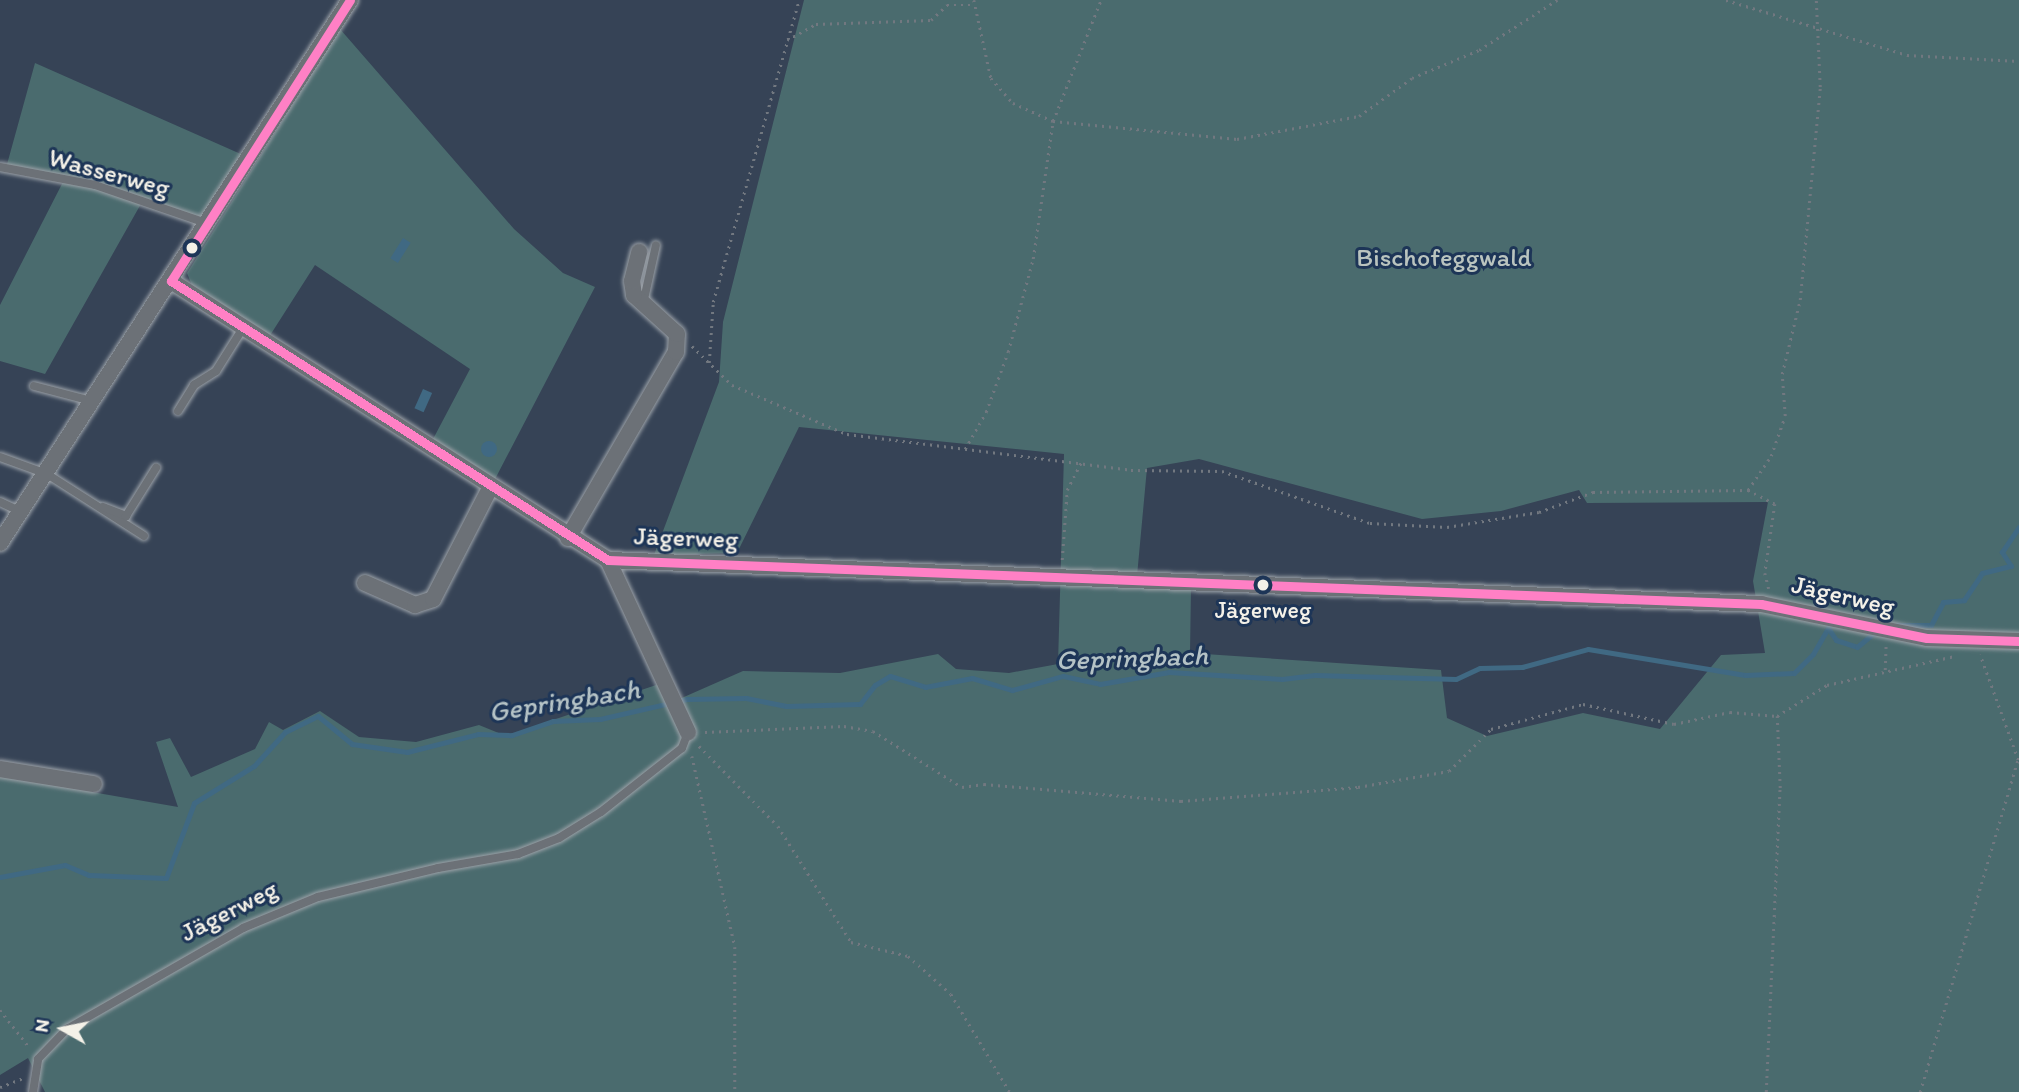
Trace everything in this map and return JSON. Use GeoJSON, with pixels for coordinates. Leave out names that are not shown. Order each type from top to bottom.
{"type":"FeatureCollection","features":[{"type":"Feature","properties":{"kind":"street"},"geometry":{"type":"LineString","coordinates":[[0,543],[95,402],[206,223],[350,0]]}},
{"type":"Feature","properties":{"kind":"street"},"geometry":{"type":"LineString","coordinates":[[568,538],[676,352],[677,334],[643,304],[632,289],[639,252]]}},
{"type":"Feature","properties":{"kind":"street","name":"Jägerweg"},"geometry":{"type":"LineString","coordinates":[[172,281],[568,538],[608,560],[1773,606],[1887,632],[2019,641]]}},
{"type":"Feature","properties":{"kind":"street"},"geometry":{"type":"LineString","coordinates":[[365,583],[415,605],[433,599],[490,488]]}},
{"type":"Feature","properties":{"kind":"street","name":"Jägerweg"},"geometry":{"type":"LineString","coordinates":[[608,560],[688,732]]}},
{"type":"Feature","properties":{"kind":"street"},"geometry":{"type":"LineString","coordinates":[[0,769],[94,784]]}},
{"type":"Feature","properties":{"kind":"lane","name":"Wasserweg"},"geometry":{"type":"LineString","coordinates":[[0,167],[95,185],[206,223]]}},
{"type":"Feature","properties":{"kind":"lane"},"geometry":{"type":"LineString","coordinates":[[643,304],[656,245]]}},
{"type":"Feature","properties":{"kind":"lane"},"geometry":{"type":"LineString","coordinates":[[178,411],[194,385],[216,371],[243,328]]}},
{"type":"Feature","properties":{"kind":"lane"},"geometry":{"type":"LineString","coordinates":[[34,386],[95,402]]}},
{"type":"Feature","properties":{"kind":"lane"},"geometry":{"type":"LineString","coordinates":[[0,457],[47,474],[144,536]]}},
{"type":"Feature","properties":{"kind":"lane"},"geometry":{"type":"LineString","coordinates":[[98,506],[126,516],[156,468]]}},
{"type":"Feature","properties":{"kind":"lane"},"geometry":{"type":"LineString","coordinates":[[0,502],[21,512]]}},
{"type":"Feature","properties":{"kind":"lane","name":"Jägerweg"},"geometry":{"type":"LineString","coordinates":[[33,1092],[38,1059],[67,1029],[280,909],[438,868],[518,854],[559,838],[601,812],[682,748],[688,732]]}},
{"type":"Feature","properties":{"kind":"path"},"geometry":{"type":"LineString","coordinates":[[709,363],[713,302],[799,0]]}},
{"type":"Feature","properties":{"kind":"path"},"geometry":{"type":"LineString","coordinates":[[965,450],[986,412],[1008,352],[1032,259],[1053,121],[1101,0]]}},
{"type":"Feature","properties":{"kind":"path"},"geometry":{"type":"LineString","coordinates":[[787,40],[816,24],[931,20],[947,5],[974,2],[991,78],[1013,103],[1053,121],[1237,139],[1359,116],[1412,78],[1479,50],[1557,0]]}},
{"type":"Feature","properties":{"kind":"path"},"geometry":{"type":"LineString","coordinates":[[1726,0],[1908,55],[2019,61]]}},
{"type":"Feature","properties":{"kind":"path"},"geometry":{"type":"LineString","coordinates":[[1748,490],[1770,456],[1784,416],[1782,374],[1800,300],[1821,88],[1816,0]]}},
{"type":"Feature","properties":{"kind":"path"},"geometry":{"type":"LineString","coordinates":[[696,350],[732,385],[825,427],[965,450],[1130,470],[1222,471],[1370,523],[1447,527],[1539,512],[1594,492],[1748,490],[1766,496],[1775,505],[1765,573],[1773,606]]}},
{"type":"Feature","properties":{"kind":"path"},"geometry":{"type":"LineString","coordinates":[[1061,579],[1068,490],[1081,462]]}},
{"type":"Feature","properties":{"kind":"path"},"geometry":{"type":"LineString","coordinates":[[1885,670],[1887,632]]}},
{"type":"Feature","properties":{"kind":"path"},"geometry":{"type":"LineString","coordinates":[[688,732],[844,726],[873,731],[962,787],[984,784],[1181,801],[1357,787],[1449,771],[1491,729],[1583,704],[1674,724],[1730,712],[1777,716],[1827,685],[1957,656],[1974,640],[2018,760],[1920,1092]]}},
{"type":"Feature","properties":{"kind":"path"},"geometry":{"type":"LineString","coordinates":[[1766,1092],[1780,788],[1777,716]]}},
{"type":"Feature","properties":{"kind":"path"},"geometry":{"type":"LineString","coordinates":[[688,732],[735,947],[735,1092]]}},
{"type":"Feature","properties":{"kind":"path"},"geometry":{"type":"LineString","coordinates":[[688,732],[778,825],[851,942],[908,956],[951,994],[1010,1092]]}},
{"type":"Feature","properties":{"kind":"path"},"geometry":{"type":"LineString","coordinates":[[0,1010],[38,1059]]}},
{"type":"Feature","properties":{"kind":"path"},"geometry":{"type":"LineString","coordinates":[[0,1087],[34,1075]]}},
{"type":"Feature","properties":{"kind":"green space","name":"Bischofeggwald"},"geometry":{"type":"Polygon","coordinates":[[[804,0],[2019,0],[2019,1092],[45,1092],[28,1058],[0,1075],[0,776],[178,807],[156,742],[170,738],[191,777],[255,749],[269,722],[283,730],[320,711],[359,737],[416,742],[479,725],[506,736],[659,684],[668,704],[743,671],[840,673],[938,654],[956,669],[1009,673],[1058,664],[1064,454],[799,427],[737,553],[654,555],[719,382],[723,322],[804,0]],[[1199,459],[1147,468],[1136,587],[1191,588],[1190,653],[1441,670],[1447,718],[1487,736],[1583,713],[1660,729],[1721,655],[1765,653],[1753,581],[1768,502],[1587,503],[1579,490],[1501,511],[1422,519],[1199,459]]]}},
{"type":"Feature","properties":{"kind":"green space"},"geometry":{"type":"Polygon","coordinates":[[[340,29],[514,229],[563,273],[595,287],[493,483],[432,441],[470,369],[315,265],[269,337],[193,288],[187,273],[340,29]]]}},
{"type":"Feature","properties":{"kind":"green space"},"geometry":{"type":"Polygon","coordinates":[[[35,63],[243,155],[200,221],[142,202],[45,374],[0,361],[0,305],[64,180],[6,168],[35,63]]]}},
{"type":"Feature","properties":{"kind":"water"},"geometry":{"type":"Polygon","coordinates":[[[403,238],[411,243],[398,263],[390,258],[403,238]]]}},
{"type":"Feature","properties":{"kind":"water"},"geometry":{"type":"Polygon","coordinates":[[[423,389],[432,393],[424,412],[414,408],[423,389]]]}},
{"type":"Feature","properties":{"kind":"water"},"geometry":{"type":"Polygon","coordinates":[[[486,441],[492,441],[497,449],[495,455],[486,457],[481,452],[481,446],[486,441]]]}},
{"type":"Feature","properties":{"kind":"waterway","name":"Gepringbach"},"geometry":{"type":"LineString","coordinates":[[1896,625],[1931,625],[1943,602],[1964,600],[1982,573],[2011,566],[2002,552],[2019,527]]}},
{"type":"Feature","properties":{"kind":"waterway","name":"Gepringbach"},"geometry":{"type":"LineString","coordinates":[[0,877],[65,865],[89,875],[166,878],[194,803],[254,766],[285,732],[318,716],[352,744],[407,752],[478,734],[512,735],[553,721],[600,719],[687,699],[746,698],[786,706],[860,704],[875,685],[890,676],[925,687],[972,678],[1012,690],[1063,676],[1100,684],[1169,672],[1282,679],[1315,675],[1456,679],[1480,668],[1522,667],[1588,649],[1745,675],[1794,673],[1813,654],[1828,628],[1836,640],[1857,647],[1875,632]]}},
{"type":"Feature","properties":{"kind":"transit line"},"geometry":{"type":"LineString","coordinates":[[171,281],[350,0]]}},
{"type":"Feature","properties":{"kind":"transit line"},"geometry":{"type":"LineString","coordinates":[[171,281],[608,560],[1761,604],[1927,638],[2019,641]]}},
{"type":"Feature","properties":{"kind":"place","name":"Jägerweg"},"geometry":{"type":"Point","coordinates":[1263,585]}}]}
